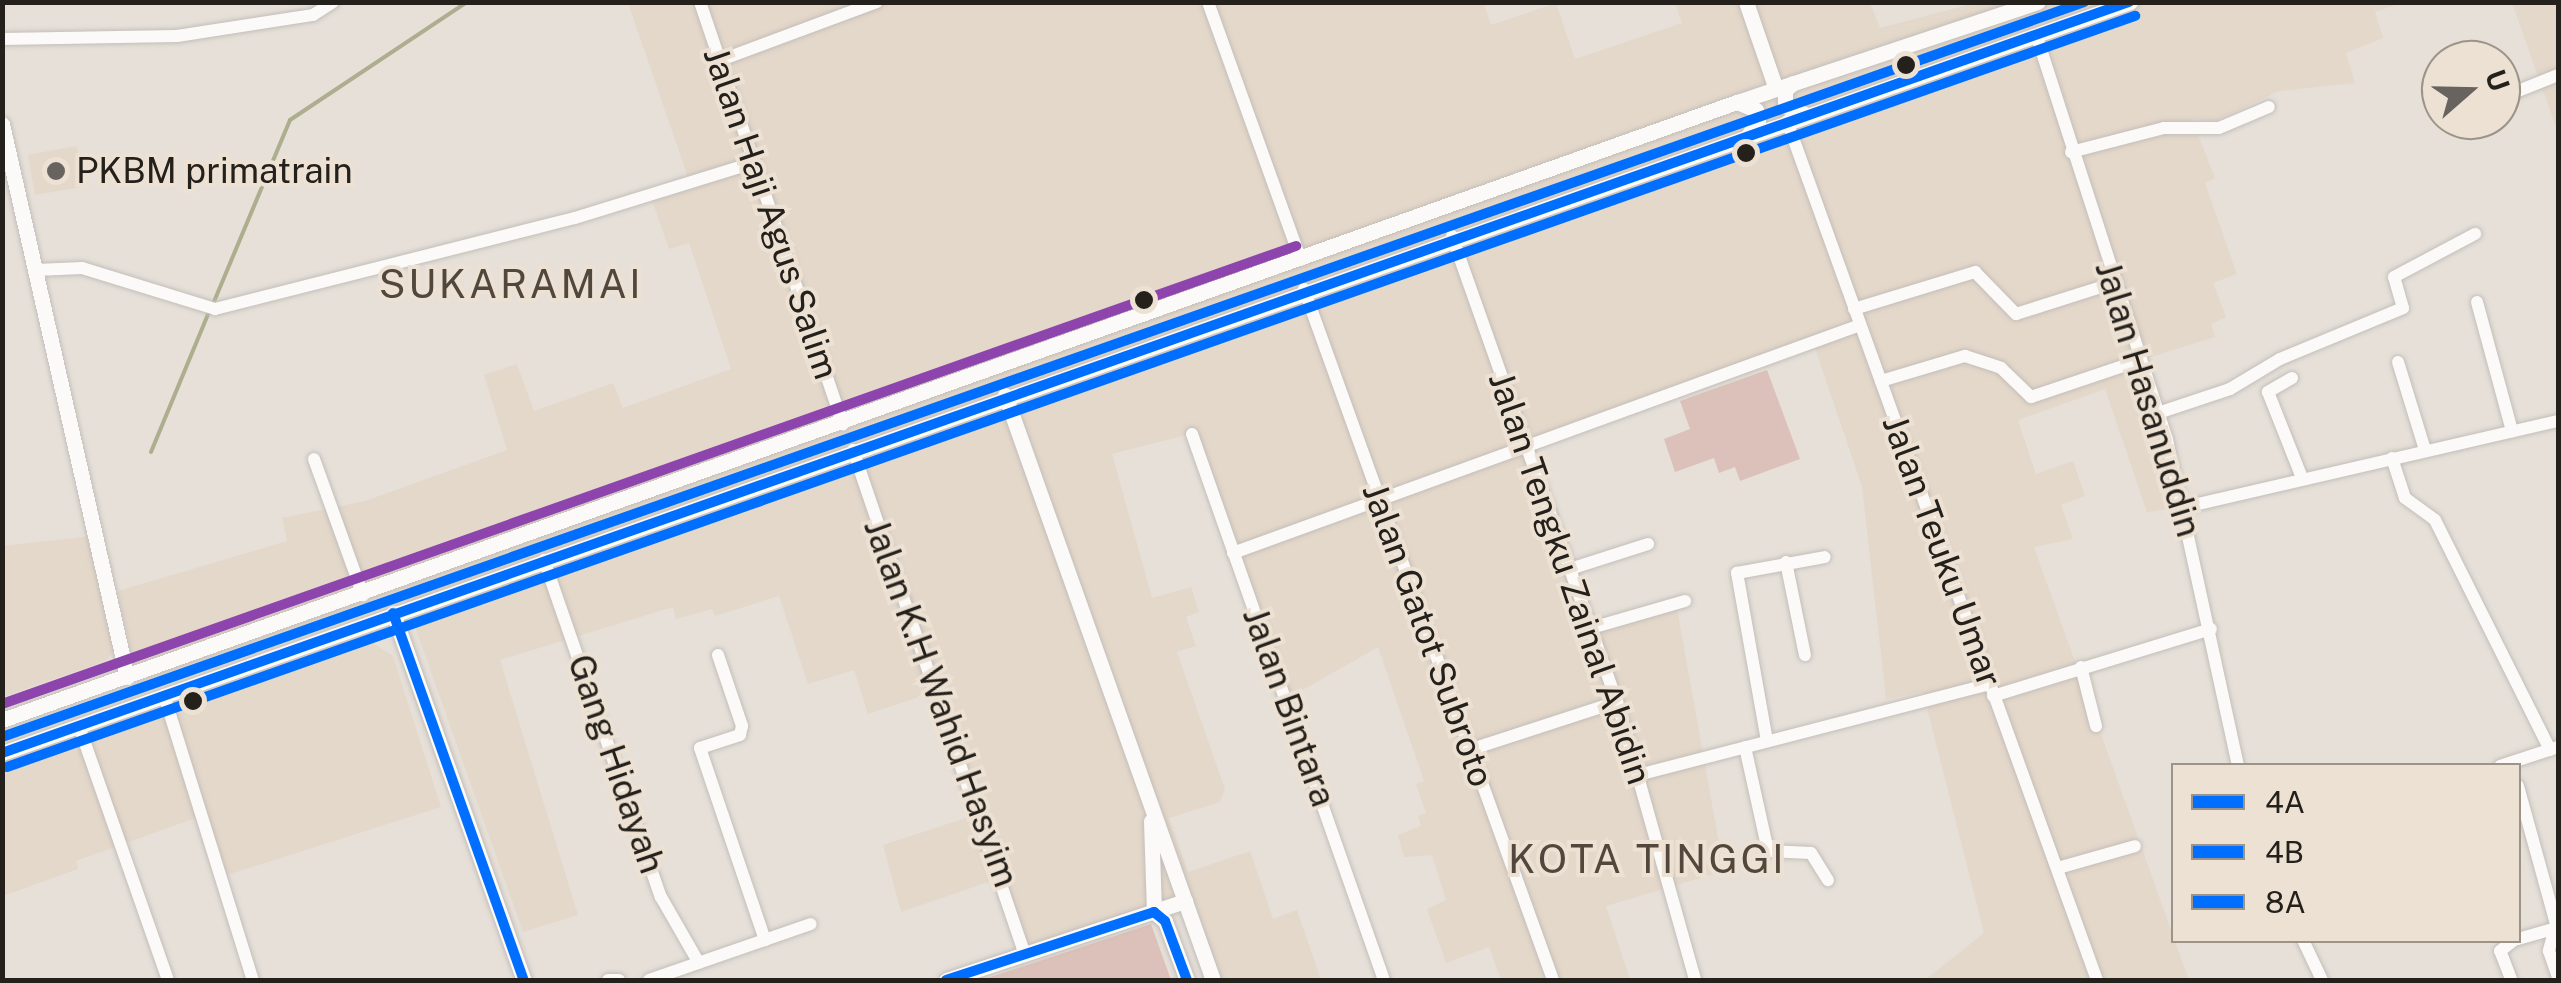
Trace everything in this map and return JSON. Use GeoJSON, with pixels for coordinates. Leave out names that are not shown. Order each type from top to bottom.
{"type":"FeatureCollection","features":[{"type":"Feature","properties":{"kind":"main road"},"geometry":{"type":"LineString","coordinates":[[1746,2],[1776,88]]}},
{"type":"Feature","properties":{"kind":"main road"},"geometry":{"type":"LineString","coordinates":[[2,753],[1452,236],[2130,2]]}},
{"type":"Feature","properties":{"kind":"main road"},"geometry":{"type":"LineString","coordinates":[[2,720],[363,595],[1793,82],[2035,3]]}},
{"type":"Feature","properties":{"kind":"main road"},"geometry":{"type":"LineString","coordinates":[[1793,82],[1784,90],[1785,106],[1805,114]]}},
{"type":"Feature","properties":{"kind":"main road"},"geometry":{"type":"LineString","coordinates":[[1737,102],[1756,110],[1758,121],[1749,134]]}},
{"type":"Feature","properties":{"kind":"main road"},"geometry":{"type":"LineString","coordinates":[[2,124],[126,678]]}},
{"type":"Feature","properties":{"kind":"main road"},"geometry":{"type":"LineString","coordinates":[[1005,394],[1213,980]]}},
{"type":"Feature","properties":{"kind":"main road"},"geometry":{"type":"LineString","coordinates":[[393,613],[524,980]]}},
{"type":"Feature","properties":{"kind":"main road"},"geometry":{"type":"LineString","coordinates":[[1151,807],[1154,912],[1165,921],[1186,980]]}},
{"type":"Feature","properties":{"kind":"main road"},"geometry":{"type":"LineString","coordinates":[[946,980],[1185,901]]}},
{"type":"Feature","properties":{"kind":"street"},"geometry":{"type":"LineString","coordinates":[[2,39],[177,36],[313,15],[332,2]]}},
{"type":"Feature","properties":{"kind":"street","name":"Jalan Haji Agus Salim"},"geometry":{"type":"LineString","coordinates":[[700,2],[842,424]]}},
{"type":"Feature","properties":{"kind":"street"},"geometry":{"type":"LineString","coordinates":[[1208,2],[1301,260]]}},
{"type":"Feature","properties":{"kind":"street"},"geometry":{"type":"LineString","coordinates":[[720,60],[869,4]]}},
{"type":"Feature","properties":{"kind":"street","name":"Jalan Hasanuddin"},"geometry":{"type":"LineString","coordinates":[[2037,37],[2185,507],[2237,763]]}},
{"type":"Feature","properties":{"kind":"street"},"geometry":{"type":"LineString","coordinates":[[2521,89],[2558,74]]}},
{"type":"Feature","properties":{"kind":"street"},"geometry":{"type":"LineString","coordinates":[[2071,152],[2164,128],[2218,128],[2269,107]]}},
{"type":"Feature","properties":{"kind":"street","name":"Jalan Teuku Umar"},"geometry":{"type":"LineString","coordinates":[[1787,120],[2097,980]]}},
{"type":"Feature","properties":{"kind":"street"},"geometry":{"type":"LineString","coordinates":[[36,270],[82,268],[215,309],[575,218],[753,164]]}},
{"type":"Feature","properties":{"kind":"street"},"geometry":{"type":"LineString","coordinates":[[2158,413],[2230,389],[2280,359],[2403,308],[2394,276],[2476,234]]}},
{"type":"Feature","properties":{"kind":"street","name":"Jalan Tengku Zainal Abidin"},"geometry":{"type":"LineString","coordinates":[[1452,236],[1616,702],[1695,980]]}},
{"type":"Feature","properties":{"kind":"street"},"geometry":{"type":"LineString","coordinates":[[1854,309],[1975,272],[2016,314],[2114,283]]}},
{"type":"Feature","properties":{"kind":"street","name":"Jalan Gatot Subroto"},"geometry":{"type":"LineString","coordinates":[[1304,289],[1552,980]]}},
{"type":"Feature","properties":{"kind":"street"},"geometry":{"type":"LineString","coordinates":[[2477,302],[2512,431]]}},
{"type":"Feature","properties":{"kind":"street"},"geometry":{"type":"LineString","coordinates":[[1234,553],[1860,324]]}},
{"type":"Feature","properties":{"kind":"street"},"geometry":{"type":"LineString","coordinates":[[1881,381],[1965,356],[2001,368],[2024,394],[2036,397],[2141,360]]}},
{"type":"Feature","properties":{"kind":"street"},"geometry":{"type":"LineString","coordinates":[[2398,362],[2425,450]]}},
{"type":"Feature","properties":{"kind":"street"},"geometry":{"type":"LineString","coordinates":[[2292,378],[2268,392],[2302,478]]}},
{"type":"Feature","properties":{"kind":"street"},"geometry":{"type":"LineString","coordinates":[[2185,507],[2558,422]]}},
{"type":"Feature","properties":{"kind":"street","name":"Jalan Bintara"},"geometry":{"type":"LineString","coordinates":[[1192,434],[1384,980]]}},
{"type":"Feature","properties":{"kind":"street","name":"Jalan K.H Wahid Hasyim"},"geometry":{"type":"LineString","coordinates":[[853,450],[1025,956]]}},
{"type":"Feature","properties":{"kind":"street"},"geometry":{"type":"LineString","coordinates":[[2392,458],[2405,498],[2435,520],[2554,748],[2512,763]]}},
{"type":"Feature","properties":{"kind":"street"},"geometry":{"type":"LineString","coordinates":[[314,459],[363,595]]}},
{"type":"Feature","properties":{"kind":"street"},"geometry":{"type":"LineString","coordinates":[[1570,569],[1648,544]]}},
{"type":"Feature","properties":{"kind":"street"},"geometry":{"type":"LineString","coordinates":[[1767,741],[1737,575],[1786,562],[1825,558]]}},
{"type":"Feature","properties":{"kind":"street","name":"Gang Hidayah"},"geometry":{"type":"LineString","coordinates":[[544,560],[662,897],[699,963]]}},
{"type":"Feature","properties":{"kind":"street"},"geometry":{"type":"LineString","coordinates":[[1786,562],[1805,655]]}},
{"type":"Feature","properties":{"kind":"street"},"geometry":{"type":"LineString","coordinates":[[1591,628],[1686,601]]}},
{"type":"Feature","properties":{"kind":"street"},"geometry":{"type":"LineString","coordinates":[[1638,775],[1745,746],[1992,690],[2211,629]]}},
{"type":"Feature","properties":{"kind":"street"},"geometry":{"type":"LineString","coordinates":[[718,655],[742,726],[740,735],[700,748],[764,940]]}},
{"type":"Feature","properties":{"kind":"street"},"geometry":{"type":"LineString","coordinates":[[2081,667],[2096,726]]}},
{"type":"Feature","properties":{"kind":"street"},"geometry":{"type":"LineString","coordinates":[[164,695],[253,980]]}},
{"type":"Feature","properties":{"kind":"street"},"geometry":{"type":"LineString","coordinates":[[1469,750],[1616,702]]}},
{"type":"Feature","properties":{"kind":"street"},"geometry":{"type":"LineString","coordinates":[[79,726],[168,980]]}},
{"type":"Feature","properties":{"kind":"street"},"geometry":{"type":"LineString","coordinates":[[1745,746],[1768,851],[1811,853],[1828,880]]}},
{"type":"Feature","properties":{"kind":"street"},"geometry":{"type":"LineString","coordinates":[[2521,797],[2557,925],[2549,951],[2558,977]]}},
{"type":"Feature","properties":{"kind":"street"},"geometry":{"type":"LineString","coordinates":[[2058,868],[2135,846]]}},
{"type":"Feature","properties":{"kind":"street"},"geometry":{"type":"LineString","coordinates":[[649,980],[810,924]]}},
{"type":"Feature","properties":{"kind":"street"},"geometry":{"type":"LineString","coordinates":[[2521,938],[2557,925]]}},
{"type":"Feature","properties":{"kind":"street"},"geometry":{"type":"LineString","coordinates":[[2304,943],[2322,980]]}},
{"type":"Feature","properties":{"kind":"street"},"geometry":{"type":"LineString","coordinates":[[2511,979],[2500,951],[2512,943]]}},
{"type":"Feature","properties":{"kind":"street"},"geometry":{"type":"LineString","coordinates":[[608,980],[619,980]]}},
{"type":"Feature","properties":{"kind":"shaded area"},"geometry":{"type":"Polygon","coordinates":[[[1483,2],[1491,25],[1556,3],[1575,59],[1682,23],[1675,3],[1870,3],[1880,28],[1975,3],[2401,3],[2375,12],[2383,38],[2346,53],[2355,83],[2279,91],[2214,121],[2192,119],[2215,178],[2205,183],[2237,274],[2213,283],[2226,317],[2211,324],[2215,337],[2141,360],[2185,507],[2147,512],[2105,389],[2018,420],[2036,474],[2073,461],[2085,496],[2061,505],[2073,539],[2034,547],[2171,930],[2171,943],[2176,943],[2189,980],[1925,980],[1984,933],[1923,692],[1886,699],[1862,487],[1813,342],[1527,446],[1591,627],[1676,603],[1724,871],[1606,906],[1630,980],[1501,980],[1489,947],[1446,963],[1427,909],[1446,900],[1432,855],[1404,857],[1398,835],[1421,826],[1418,816],[1426,813],[1416,784],[1424,781],[1378,647],[1287,699],[1190,434],[1112,454],[1152,598],[1191,587],[1199,612],[1186,617],[1196,646],[1177,652],[1225,789],[1220,802],[1169,818],[1188,872],[1250,851],[1273,919],[1297,910],[1321,980],[1213,980],[1185,901],[1025,955],[1003,877],[901,912],[883,845],[981,813],[934,692],[868,714],[854,670],[808,684],[779,596],[715,616],[712,609],[676,619],[673,607],[500,660],[578,915],[523,932],[402,590],[138,683],[118,591],[287,541],[282,518],[365,501],[507,450],[484,375],[517,364],[534,411],[613,383],[623,408],[731,369],[689,243],[669,249],[652,200],[691,186],[628,3],[1483,2]]]}},
{"type":"Feature","properties":{"kind":"shaded area"},"geometry":{"type":"Polygon","coordinates":[[[2512,3],[2558,3],[2558,133],[2512,3]]]}},
{"type":"Feature","properties":{"kind":"shaded area","name":"PKBM primatrain"},"geometry":{"type":"Polygon","coordinates":[[[77,146],[84,186],[35,195],[28,155],[77,146]]]}},
{"type":"Feature","properties":{"kind":"shaded area"},"geometry":{"type":"Polygon","coordinates":[[[1767,370],[1800,459],[1740,481],[1735,467],[1719,473],[1714,458],[1675,472],[1664,439],[1690,429],[1680,401],[1767,370]]]}},
{"type":"Feature","properties":{"kind":"shaded area"},"geometry":{"type":"Polygon","coordinates":[[[93,536],[115,649],[106,661],[3,697],[2,546],[93,536]]]}},
{"type":"Feature","properties":{"kind":"shaded area"},"geometry":{"type":"Polygon","coordinates":[[[365,638],[393,656],[441,807],[227,875],[173,704],[365,638]]]}},
{"type":"Feature","properties":{"kind":"shaded area"},"geometry":{"type":"Polygon","coordinates":[[[164,702],[201,816],[76,861],[78,869],[3,896],[3,754],[164,702]]]}},
{"type":"Feature","properties":{"kind":"shaded area"},"geometry":{"type":"Polygon","coordinates":[[[1151,924],[1171,980],[982,980],[1151,924]]]}},
{"type":"Feature","properties":{"kind":"waterway"},"geometry":{"type":"LineString","coordinates":[[213,304],[290,120],[467,2]]}},
{"type":"Feature","properties":{"kind":"waterway"},"geometry":{"type":"LineString","coordinates":[[151,452],[209,312]]}},
{"type":"Feature","properties":{"kind":"transit line","name":"8A"},"geometry":{"type":"LineString","coordinates":[[2,737],[2084,2]]}},
{"type":"Feature","properties":{"kind":"transit line","name":"4A"},"geometry":{"type":"LineString","coordinates":[[2,753],[2129,2]]}},
{"type":"Feature","properties":{"kind":"transit line","name":"4B"},"geometry":{"type":"LineString","coordinates":[[7,767],[2135,16]]}},
{"type":"Feature","properties":{"kind":"transit line"},"geometry":{"type":"LineString","coordinates":[[2,704],[1296,246]]}},
{"type":"Feature","properties":{"kind":"transit line","name":"4A"},"geometry":{"type":"LineString","coordinates":[[393,613],[524,980]]}},
{"type":"Feature","properties":{"kind":"transit line","name":"4A"},"geometry":{"type":"LineString","coordinates":[[946,980],[1154,912],[1165,921],[1187,980]]}},
{"type":"Feature","properties":{"kind":"place","name":"PKBM primatrain"},"geometry":{"type":"Point","coordinates":[56,171]}},
{"type":"Feature","properties":{"kind":"district","name":"SUKARAMAI"},"geometry":{"type":"Point","coordinates":[511,284]}},
{"type":"Feature","properties":{"kind":"district","name":"KOTA TINGGI"},"geometry":{"type":"Point","coordinates":[1647,859]}}]}
